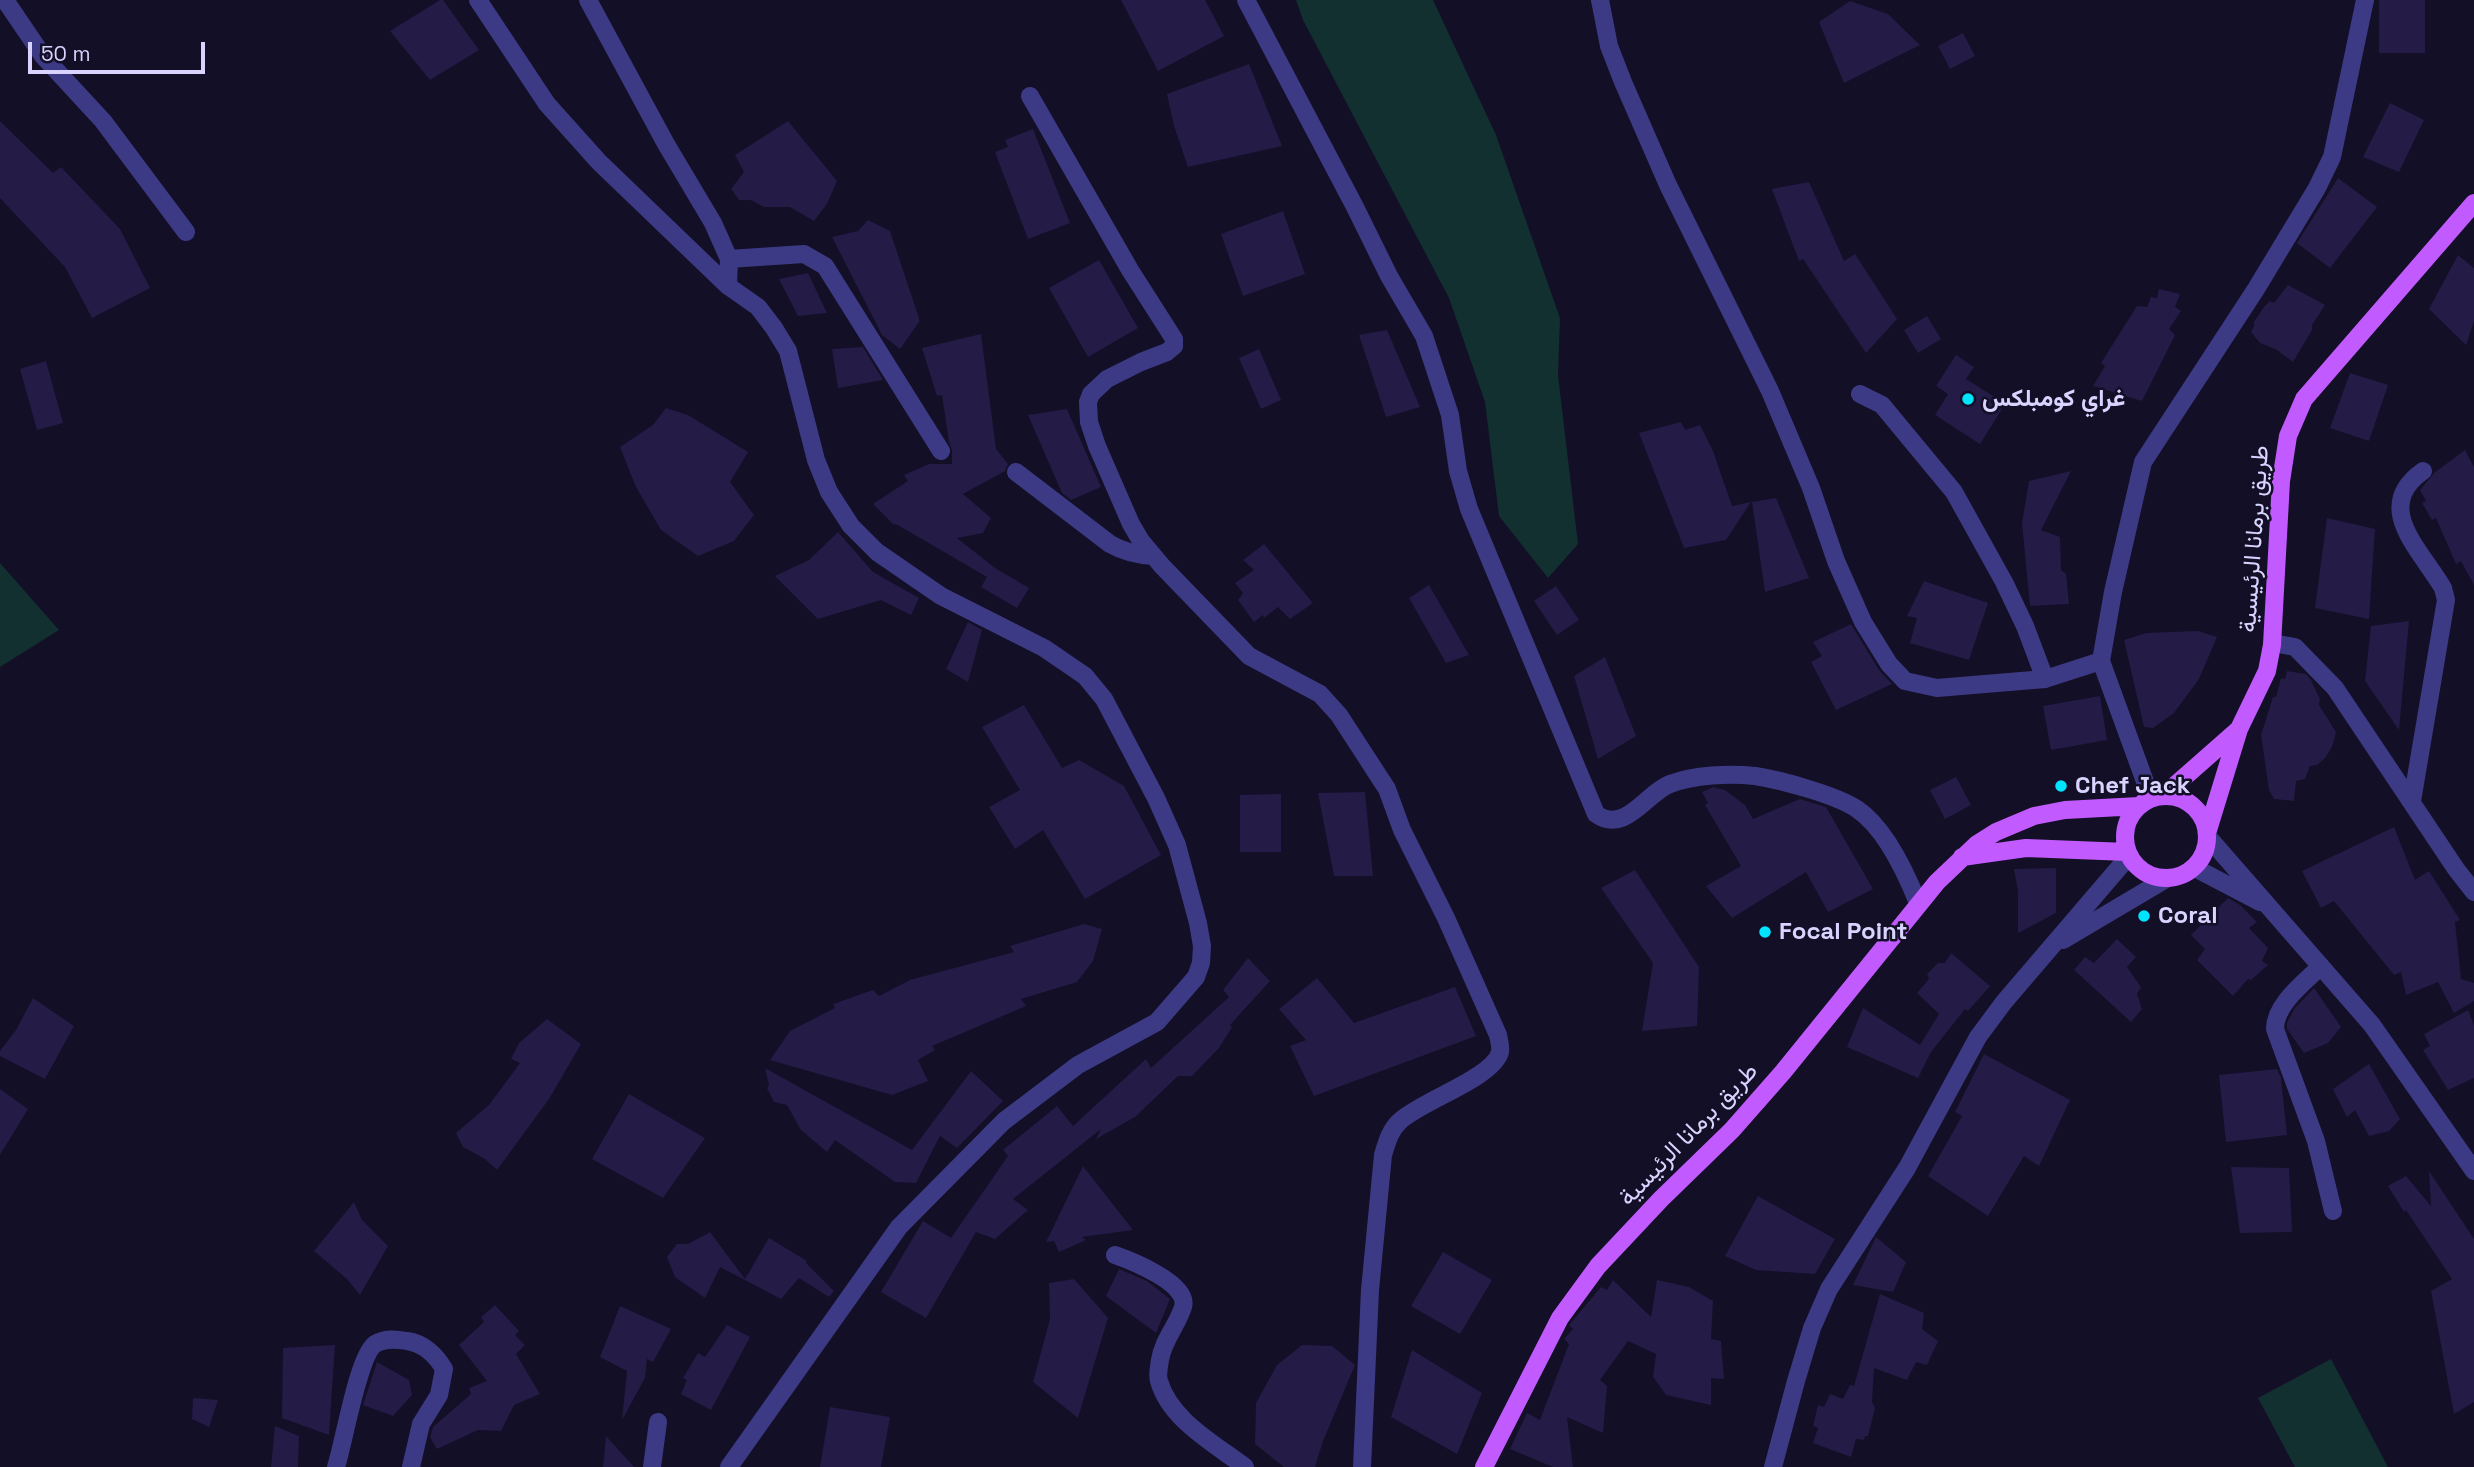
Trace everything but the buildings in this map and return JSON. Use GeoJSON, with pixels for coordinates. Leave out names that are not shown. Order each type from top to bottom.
{"type":"FeatureCollection","features":[{"type":"Feature","properties":{"kind":"main road","name":"طريق برمانا الرئيسية"},"geometry":{"type":"LineString","coordinates":[[2208,834],[2239,729],[2267,671],[2272,645],[2281,481],[2288,436],[2304,399],[2474,203]]}},
{"type":"Feature","properties":{"kind":"main road","name":"طريق برمانا الرئيسية"},"geometry":{"type":"LineString","coordinates":[[1484,1467],[1560,1318],[1598,1266],[1661,1199],[1732,1130],[1783,1072],[1918,903],[1962,857],[1996,832],[2034,816],[2151,800],[2239,729]]}},
{"type":"Feature","properties":{"kind":"main road"},"geometry":{"type":"LineString","coordinates":[[2184,799],[2199,812],[2208,834],[2204,854],[2195,868],[2180,877],[2166,879],[2144,873],[2128,854],[2124,840],[2131,816],[2151,800],[2184,799]]}},
{"type":"Feature","properties":{"kind":"main road"},"geometry":{"type":"LineString","coordinates":[[1962,857],[2026,848],[2128,854]]}},
{"type":"Feature","properties":{"kind":"street"},"geometry":{"type":"LineString","coordinates":[[5,0],[43,56],[103,121],[186,232]]}},
{"type":"Feature","properties":{"kind":"street"},"geometry":{"type":"LineString","coordinates":[[478,0],[547,104],[599,162],[728,286],[758,307],[788,351],[816,460],[829,492],[851,527],[877,552],[942,596],[1044,648],[1085,676],[1104,699],[1156,798],[1177,845],[1199,923],[1202,946],[1201,963],[1196,977],[1157,1022],[1078,1065],[1004,1121],[899,1227],[729,1467]]}},
{"type":"Feature","properties":{"kind":"street"},"geometry":{"type":"LineString","coordinates":[[588,0],[666,144],[713,223],[729,259],[728,286]]}},
{"type":"Feature","properties":{"kind":"street"},"geometry":{"type":"LineString","coordinates":[[1246,0],[1389,276],[1424,336],[1450,415],[1458,471],[1469,509],[1596,814],[1606,819],[1633,813],[1668,785],[1707,776],[1755,776],[1805,789],[1842,801],[1873,823],[1906,875],[1918,903]]}},
{"type":"Feature","properties":{"kind":"street"},"geometry":{"type":"LineString","coordinates":[[1600,0],[1609,46],[1623,82],[1668,185],[1770,391],[1811,488],[1836,561],[1858,610],[1889,664],[1905,681],[1937,688],[2045,679],[2101,661]]}},
{"type":"Feature","properties":{"kind":"street"},"geometry":{"type":"LineString","coordinates":[[2151,800],[2101,661],[2126,532],[2143,462],[2256,289],[2317,188],[2332,157],[2365,0]]}},
{"type":"Feature","properties":{"kind":"street"},"geometry":{"type":"LineString","coordinates":[[1030,96],[1130,270],[1174,339],[1174,346],[1167,352],[1107,379],[1091,394],[1088,402],[1089,422],[1097,446],[1131,524],[1153,555],[1249,656],[1320,694],[1339,715],[1387,789],[1402,830],[1446,918],[1498,1035],[1500,1053],[1492,1064],[1474,1078],[1405,1116],[1390,1134],[1383,1155],[1370,1290],[1362,1467]]}},
{"type":"Feature","properties":{"kind":"street"},"geometry":{"type":"LineString","coordinates":[[729,259],[804,254],[825,266],[941,451]]}},
{"type":"Feature","properties":{"kind":"street"},"geometry":{"type":"LineString","coordinates":[[1860,394],[1882,405],[1954,492],[2004,582],[2025,626],[2045,679]]}},
{"type":"Feature","properties":{"kind":"street"},"geometry":{"type":"LineString","coordinates":[[2412,801],[2446,600],[2443,588],[2400,517],[2400,498],[2408,482],[2423,471]]}},
{"type":"Feature","properties":{"kind":"street"},"geometry":{"type":"LineString","coordinates":[[1016,472],[1110,544],[1138,555],[1153,555]]}},
{"type":"Feature","properties":{"kind":"street"},"geometry":{"type":"LineString","coordinates":[[2272,645],[2295,647],[2335,688],[2474,892]]}},
{"type":"Feature","properties":{"kind":"street"},"geometry":{"type":"LineString","coordinates":[[2208,834],[2372,1025],[2474,1171]]}},
{"type":"Feature","properties":{"kind":"street"},"geometry":{"type":"LineString","coordinates":[[1773,1467],[1812,1328],[1829,1289],[1907,1168],[1978,1037],[2128,854]]}},
{"type":"Feature","properties":{"kind":"street"},"geometry":{"type":"LineString","coordinates":[[2195,868],[2267,905]]}},
{"type":"Feature","properties":{"kind":"street"},"geometry":{"type":"LineString","coordinates":[[2050,947],[2166,879]]}},
{"type":"Feature","properties":{"kind":"street"},"geometry":{"type":"LineString","coordinates":[[2320,966],[2281,1007],[2275,1018],[2275,1029],[2316,1141],[2333,1211]]}},
{"type":"Feature","properties":{"kind":"street"},"geometry":{"type":"LineString","coordinates":[[1115,1255],[1140,1264],[1176,1287],[1183,1295],[1184,1305],[1162,1349],[1157,1378],[1164,1395],[1179,1415],[1245,1467]]}},
{"type":"Feature","properties":{"kind":"street"},"geometry":{"type":"LineString","coordinates":[[336,1467],[363,1363],[372,1347],[388,1339],[411,1341],[431,1352],[444,1369],[439,1395],[421,1424],[411,1467]]}},
{"type":"Feature","properties":{"kind":"street"},"geometry":{"type":"LineString","coordinates":[[652,1467],[658,1422]]}},
{"type":"Feature","properties":{"kind":"green space"},"geometry":{"type":"Polygon","coordinates":[[[1296,0],[1433,0],[1496,135],[1560,318],[1558,375],[1578,544],[1548,578],[1499,516],[1485,402],[1449,298],[1303,20],[1296,0]]]}},
{"type":"Feature","properties":{"kind":"green space"},"geometry":{"type":"Polygon","coordinates":[[[0,563],[59,630],[0,667],[0,563]]]}},
{"type":"Feature","properties":{"kind":"green space"},"geometry":{"type":"Polygon","coordinates":[[[2331,1359],[2388,1467],[2295,1467],[2258,1398],[2331,1359]]]}},
{"type":"Feature","properties":{"kind":"place","name":"غراي كومبلكس"},"geometry":{"type":"Point","coordinates":[1968,399]}},
{"type":"Feature","properties":{"kind":"place","name":"Chef Jack"},"geometry":{"type":"Point","coordinates":[2061,786]}},
{"type":"Feature","properties":{"kind":"place","name":"Coral"},"geometry":{"type":"Point","coordinates":[2144,916]}},
{"type":"Feature","properties":{"kind":"place","name":"Focal Point"},"geometry":{"type":"Point","coordinates":[1765,932]}}]}
